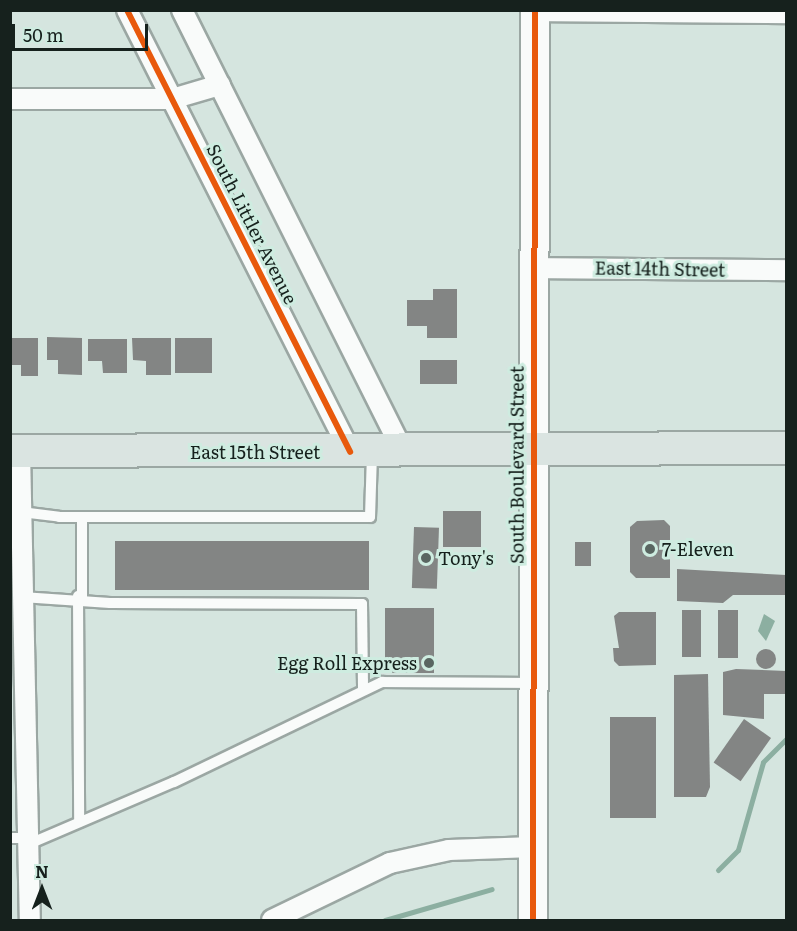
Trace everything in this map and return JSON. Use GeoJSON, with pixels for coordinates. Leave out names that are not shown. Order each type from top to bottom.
{"type":"FeatureCollection","features":[{"type":"Feature","properties":{"kind":"main road","name":"South Boulevard Street"},"geometry":{"type":"LineString","coordinates":[[533,921],[532,450],[535,11]]}},
{"type":"Feature","properties":{"kind":"main road","name":"East 15th Street"},"geometry":{"type":"LineString","coordinates":[[15,451],[404,452],[786,448]]}},
{"type":"Feature","properties":{"kind":"street","name":"South Littler Avenue"},"geometry":{"type":"LineString","coordinates":[[127,10],[172,99],[361,452]]}},
{"type":"Feature","properties":{"kind":"street","name":"South Littler Avenue"},"geometry":{"type":"LineString","coordinates":[[182,10],[404,452]]}},
{"type":"Feature","properties":{"kind":"street"},"geometry":{"type":"LineString","coordinates":[[535,11],[786,13]]}},
{"type":"Feature","properties":{"kind":"street"},"geometry":{"type":"LineString","coordinates":[[10,99],[172,99],[220,85]]}},
{"type":"Feature","properties":{"kind":"street","name":"East 14th Street"},"geometry":{"type":"LineString","coordinates":[[533,268],[786,270]]}},
{"type":"Feature","properties":{"kind":"street"},"geometry":{"type":"LineString","coordinates":[[15,451],[22,597],[18,684],[23,840],[30,921]]}},
{"type":"Feature","properties":{"kind":"street"},"geometry":{"type":"LineString","coordinates":[[272,921],[390,863],[449,850],[532,847]]}},
{"type":"Feature","properties":{"kind":"lane"},"geometry":{"type":"LineString","coordinates":[[18,510],[82,517],[370,517],[361,452]]}},
{"type":"Feature","properties":{"kind":"lane"},"geometry":{"type":"LineString","coordinates":[[79,822],[82,517]]}},
{"type":"Feature","properties":{"kind":"lane"},"geometry":{"type":"LineString","coordinates":[[22,597],[80,597],[110,603],[362,604],[363,689]]}},
{"type":"Feature","properties":{"kind":"lane"},"geometry":{"type":"LineString","coordinates":[[23,840],[79,822],[382,682],[532,683]]}},
{"type":"Feature","properties":{"kind":"shaded area"},"geometry":{"type":"Polygon","coordinates":[[[764,614],[775,621],[766,641],[758,631],[764,614]]]}},
{"type":"Feature","properties":{"kind":"building"},"geometry":{"type":"Polygon","coordinates":[[[433,289],[457,289],[457,338],[427,338],[427,326],[407,326],[407,300],[433,300],[433,289]]]}},
{"type":"Feature","properties":{"kind":"building"},"geometry":{"type":"Polygon","coordinates":[[[47,337],[82,338],[82,375],[58,374],[58,360],[47,360],[47,337]]]}},
{"type":"Feature","properties":{"kind":"building"},"geometry":{"type":"Polygon","coordinates":[[[10,338],[38,338],[38,376],[21,376],[21,365],[10,365],[10,338]]]}},
{"type":"Feature","properties":{"kind":"building"},"geometry":{"type":"Polygon","coordinates":[[[132,338],[171,338],[171,375],[146,375],[146,361],[133,360],[132,338]]]}},
{"type":"Feature","properties":{"kind":"building"},"geometry":{"type":"Polygon","coordinates":[[[175,338],[212,338],[212,373],[175,373],[175,338]]]}},
{"type":"Feature","properties":{"kind":"building"},"geometry":{"type":"Polygon","coordinates":[[[88,339],[127,339],[127,373],[103,373],[102,361],[88,361],[88,339]]]}},
{"type":"Feature","properties":{"kind":"building"},"geometry":{"type":"Polygon","coordinates":[[[420,360],[457,360],[457,384],[420,384],[420,360]]]}},
{"type":"Feature","properties":{"kind":"building"},"geometry":{"type":"Polygon","coordinates":[[[443,511],[481,511],[481,547],[443,547],[443,511]]]}},
{"type":"Feature","properties":{"kind":"building","name":"7-Eleven"},"geometry":{"type":"Polygon","coordinates":[[[664,520],[670,526],[670,578],[636,578],[630,572],[630,527],[637,521],[664,520]]]}},
{"type":"Feature","properties":{"kind":"building","name":"Tony's"},"geometry":{"type":"Polygon","coordinates":[[[414,527],[439,528],[437,589],[412,588],[414,527]]]}},
{"type":"Feature","properties":{"kind":"building"},"geometry":{"type":"Polygon","coordinates":[[[115,541],[369,541],[369,590],[115,590],[115,541]]]}},
{"type":"Feature","properties":{"kind":"building"},"geometry":{"type":"Polygon","coordinates":[[[575,542],[591,542],[591,566],[575,566],[575,542]]]}},
{"type":"Feature","properties":{"kind":"building"},"geometry":{"type":"Polygon","coordinates":[[[677,569],[786,575],[786,595],[733,595],[723,603],[677,601],[677,569]]]}},
{"type":"Feature","properties":{"kind":"building"},"geometry":{"type":"Polygon","coordinates":[[[385,608],[434,608],[434,673],[385,673],[385,608]]]}},
{"type":"Feature","properties":{"kind":"building"},"geometry":{"type":"Polygon","coordinates":[[[682,610],[701,610],[701,657],[682,657],[682,610]]]}},
{"type":"Feature","properties":{"kind":"building"},"geometry":{"type":"Polygon","coordinates":[[[718,610],[738,610],[738,658],[718,658],[718,610]]]}},
{"type":"Feature","properties":{"kind":"building"},"geometry":{"type":"Polygon","coordinates":[[[619,612],[656,612],[656,665],[619,666],[614,661],[613,648],[619,648],[614,616],[619,612]]]}},
{"type":"Feature","properties":{"kind":"building"},"geometry":{"type":"Polygon","coordinates":[[[762,649],[770,649],[776,655],[776,663],[770,669],[762,669],[756,663],[756,655],[762,649]]]}},
{"type":"Feature","properties":{"kind":"building"},"geometry":{"type":"Polygon","coordinates":[[[736,669],[786,671],[786,694],[764,694],[764,719],[723,715],[723,672],[736,669]]]}},
{"type":"Feature","properties":{"kind":"building"},"geometry":{"type":"Polygon","coordinates":[[[708,674],[710,787],[706,797],[674,797],[674,675],[708,674]]]}},
{"type":"Feature","properties":{"kind":"building"},"geometry":{"type":"Polygon","coordinates":[[[610,717],[656,717],[656,818],[610,818],[610,717]]]}},
{"type":"Feature","properties":{"kind":"building"},"geometry":{"type":"Polygon","coordinates":[[[744,719],[771,738],[741,781],[714,762],[744,719]]]}},
{"type":"Feature","properties":{"kind":"waterway"},"geometry":{"type":"LineString","coordinates":[[718,870],[738,850],[763,762],[786,739]]}},
{"type":"Feature","properties":{"kind":"waterway"},"geometry":{"type":"LineString","coordinates":[[385,920],[492,889]]}},
{"type":"Feature","properties":{"kind":"cycle path"},"geometry":{"type":"LineString","coordinates":[[127,10],[350,452]]}},
{"type":"Feature","properties":{"kind":"cycle path"},"geometry":{"type":"LineString","coordinates":[[533,920],[535,10]]}},
{"type":"Feature","properties":{"kind":"place","name":"7-Eleven"},"geometry":{"type":"Point","coordinates":[650,549]}},
{"type":"Feature","properties":{"kind":"place","name":"Tony's"},"geometry":{"type":"Point","coordinates":[426,558]}},
{"type":"Feature","properties":{"kind":"place","name":"Egg Roll Express"},"geometry":{"type":"Point","coordinates":[429,663]}}]}
